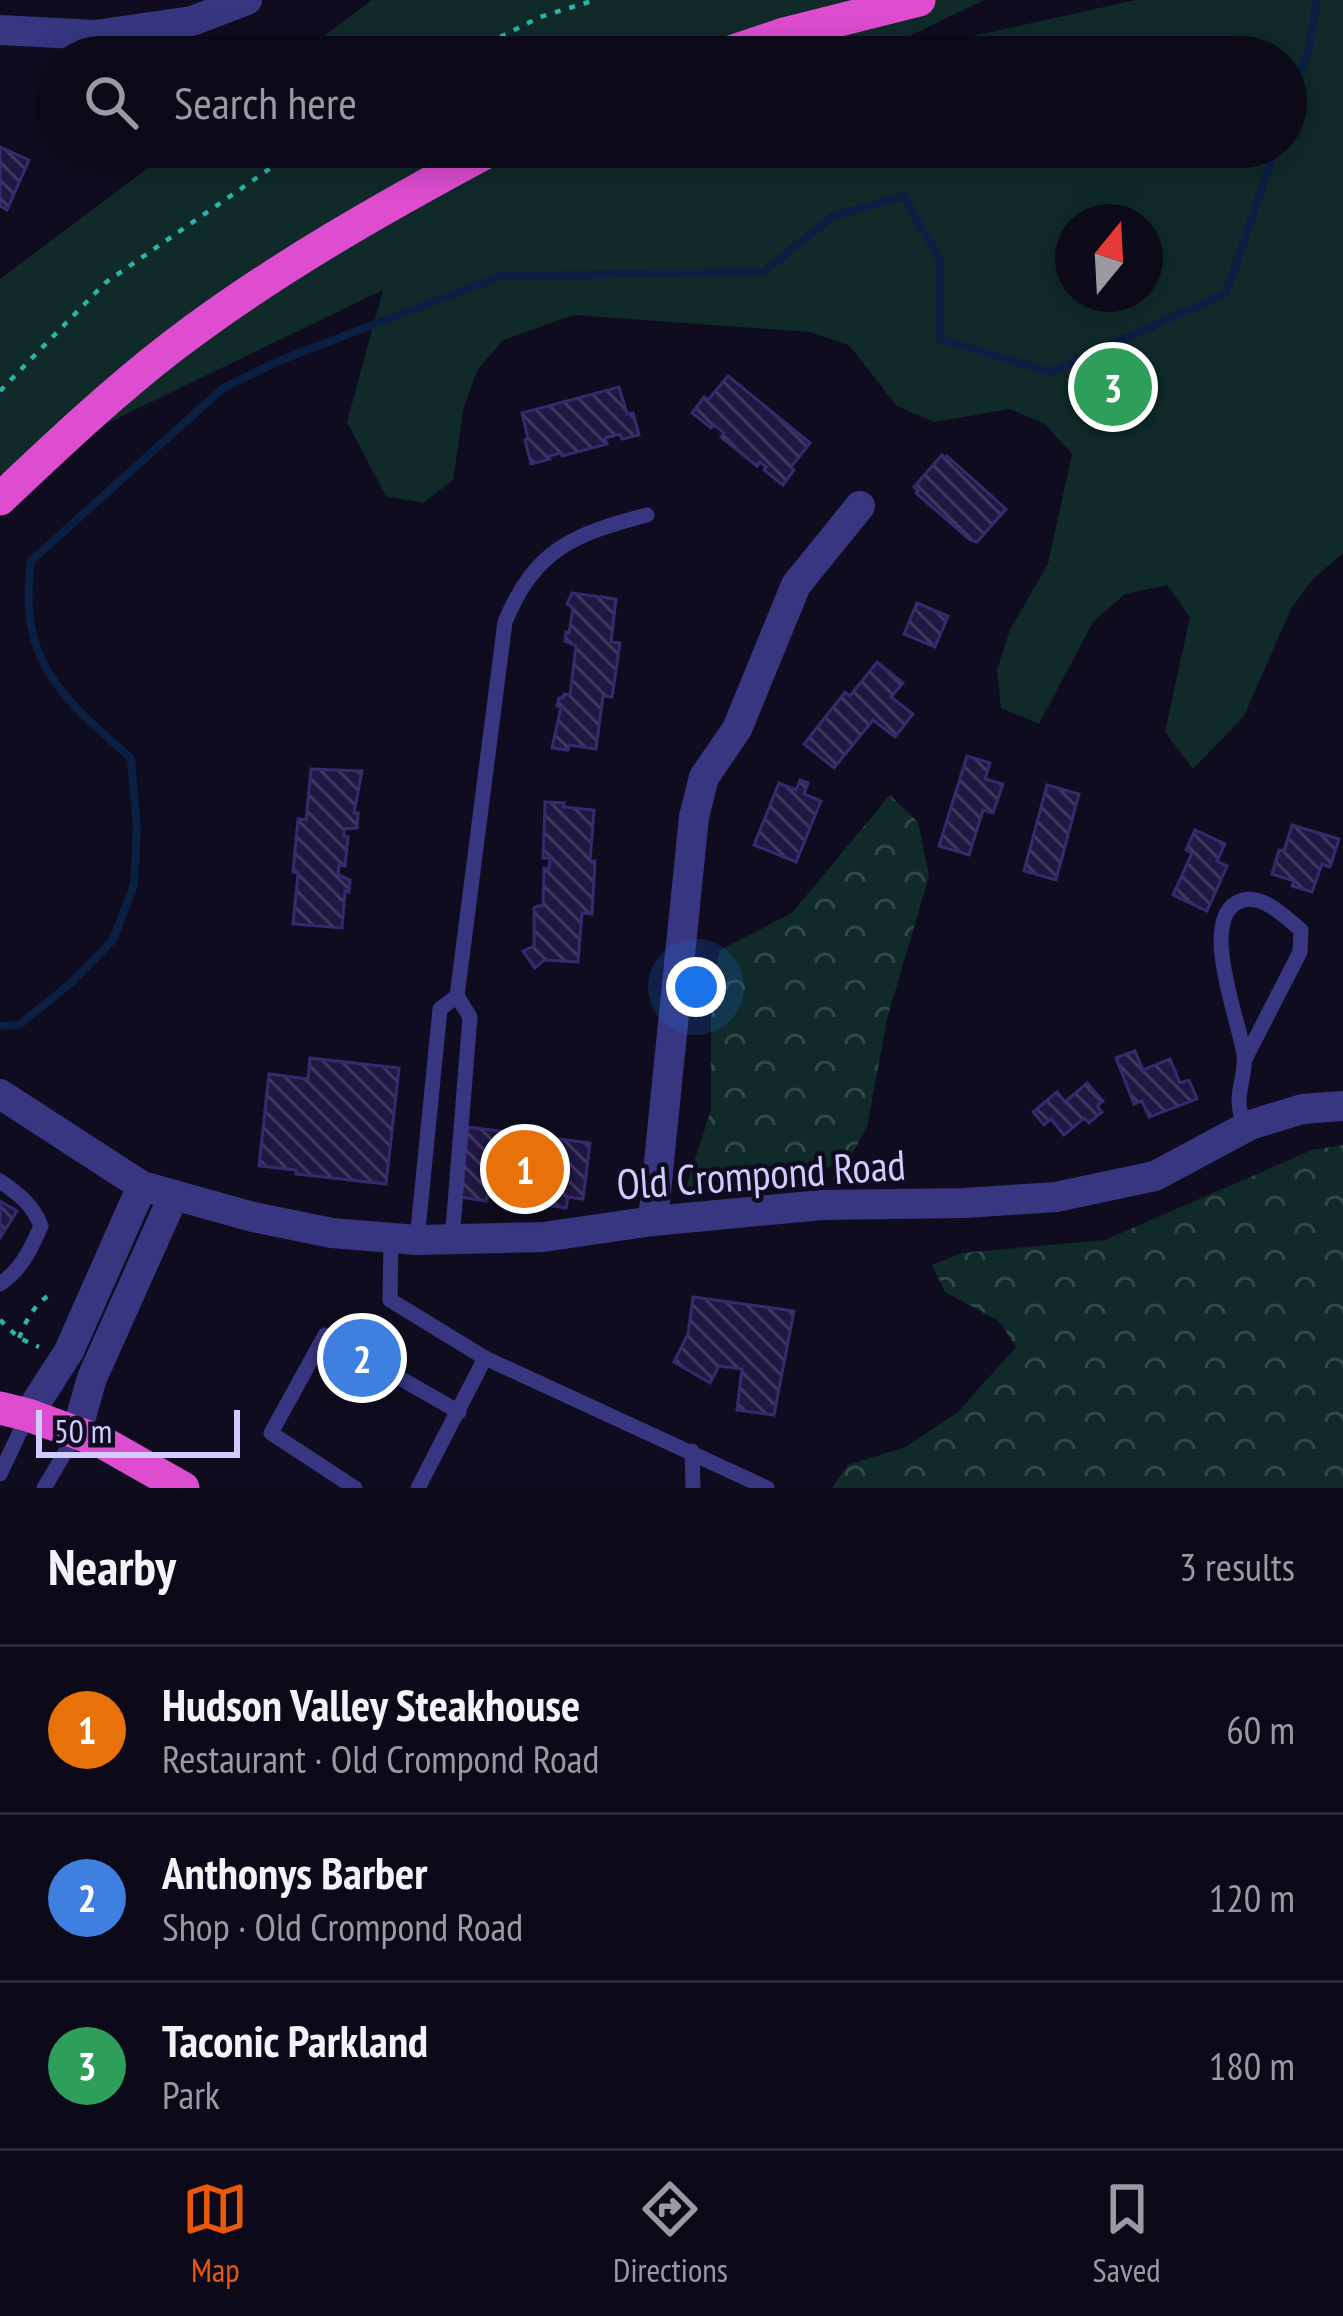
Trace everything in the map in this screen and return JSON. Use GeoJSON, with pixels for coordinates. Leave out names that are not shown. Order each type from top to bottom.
{"type":"FeatureCollection","features":[{"type":"Feature","properties":{"kind":"highway"},"geometry":{"type":"LineString","coordinates":[[778,36],[919,0]]}},
{"type":"Feature","properties":{"kind":"highway"},"geometry":{"type":"LineString","coordinates":[[0,499],[99,406],[172,347],[332,238],[458,168]]}},
{"type":"Feature","properties":{"kind":"highway"},"geometry":{"type":"LineString","coordinates":[[14,1411],[102,1442],[183,1488]]}},
{"type":"Feature","properties":{"kind":"street"},"geometry":{"type":"LineString","coordinates":[[0,31],[95,35],[193,21],[247,0]]}},
{"type":"Feature","properties":{"kind":"street"},"geometry":{"type":"LineString","coordinates":[[653,1221],[694,817],[704,777],[737,729],[796,585],[860,506]]}},
{"type":"Feature","properties":{"kind":"street","name":"Old Crompond Road"},"geometry":{"type":"LineString","coordinates":[[0,1094],[142,1186],[332,1233],[452,1240],[543,1237],[822,1205],[1056,1197],[1155,1176],[1245,1128],[1302,1109],[1343,1106]]}},
{"type":"Feature","properties":{"kind":"street"},"geometry":{"type":"LineString","coordinates":[[14,1411],[69,1351],[142,1186]]}},
{"type":"Feature","properties":{"kind":"street"},"geometry":{"type":"LineString","coordinates":[[76,1434],[92,1378],[174,1195]]}},
{"type":"Feature","properties":{"kind":"lane"},"geometry":{"type":"LineString","coordinates":[[452,1240],[470,1017],[457,996],[505,622],[518,592],[538,565],[565,544],[601,527],[647,515]]}},
{"type":"Feature","properties":{"kind":"lane"},"geometry":{"type":"LineString","coordinates":[[1245,1059],[1221,945],[1224,917],[1237,902],[1254,899],[1276,909],[1301,930],[1300,952],[1245,1059],[1238,1105],[1245,1128]]}},
{"type":"Feature","properties":{"kind":"lane"},"geometry":{"type":"LineString","coordinates":[[457,996],[440,1009],[390,1300],[485,1358],[692,1451],[746,1484],[767,1488]]}},
{"type":"Feature","properties":{"kind":"lane"},"geometry":{"type":"LineString","coordinates":[[0,1181],[21,1196],[41,1226],[27,1257],[0,1283]]}},
{"type":"Feature","properties":{"kind":"lane"},"geometry":{"type":"LineString","coordinates":[[355,1488],[271,1432],[325,1335],[460,1412]]}},
{"type":"Feature","properties":{"kind":"lane"},"geometry":{"type":"LineString","coordinates":[[418,1488],[485,1358]]}},
{"type":"Feature","properties":{"kind":"lane"},"geometry":{"type":"LineString","coordinates":[[0,1474],[14,1411]]}},
{"type":"Feature","properties":{"kind":"lane"},"geometry":{"type":"LineString","coordinates":[[44,1488],[76,1434]]}},
{"type":"Feature","properties":{"kind":"lane"},"geometry":{"type":"LineString","coordinates":[[692,1451],[693,1488]]}},
{"type":"Feature","properties":{"kind":"path"},"geometry":{"type":"LineString","coordinates":[[503,36],[541,17],[595,0]]}},
{"type":"Feature","properties":{"kind":"path"},"geometry":{"type":"LineString","coordinates":[[0,391],[106,284],[271,168]]}},
{"type":"Feature","properties":{"kind":"path"},"geometry":{"type":"LineString","coordinates":[[19,1338],[28,1318],[49,1295]]}},
{"type":"Feature","properties":{"kind":"path"},"geometry":{"type":"LineString","coordinates":[[0,1321],[19,1338],[39,1347]]}},
{"type":"Feature","properties":{"kind":"green space"},"geometry":{"type":"Polygon","coordinates":[[[372,0],[984,0],[909,36],[324,36],[372,0]]]}},
{"type":"Feature","properties":{"kind":"green space"},"geometry":{"type":"Polygon","coordinates":[[[1136,0],[1343,0],[1343,553],[1312,580],[1291,609],[1244,716],[1193,769],[1165,732],[1190,617],[1167,585],[1125,594],[1093,622],[1039,724],[1001,708],[997,670],[1010,630],[1048,564],[1072,454],[1045,424],[1010,409],[934,422],[897,406],[849,345],[810,332],[574,315],[503,340],[478,369],[464,406],[453,480],[423,503],[386,496],[347,422],[383,290],[0,475],[0,279],[148,168],[1307,168],[1307,36],[972,36],[1136,0]]]}},
{"type":"Feature","properties":{"kind":"green space"},"geometry":{"type":"Polygon","coordinates":[[[890,795],[918,822],[929,876],[887,1019],[867,1127],[849,1159],[812,1174],[686,1187],[711,1110],[711,988],[720,950],[792,913],[890,795]]]}},
{"type":"Feature","properties":{"kind":"green space"},"geometry":{"type":"Polygon","coordinates":[[[1343,1145],[1343,1488],[832,1488],[848,1465],[906,1447],[958,1412],[1016,1347],[999,1321],[945,1292],[932,1265],[962,1253],[1105,1240],[1312,1150],[1343,1145]]]}},
{"type":"Feature","properties":{"kind":"building"},"geometry":{"type":"Polygon","coordinates":[[[0,147],[29,160],[7,210],[0,206],[0,147]]]}},
{"type":"Feature","properties":{"kind":"building"},"geometry":{"type":"Polygon","coordinates":[[[728,376],[810,443],[783,485],[760,462],[757,466],[721,437],[724,433],[714,425],[711,428],[692,413],[728,376]]]}},
{"type":"Feature","properties":{"kind":"building"},"geometry":{"type":"Polygon","coordinates":[[[619,387],[639,435],[605,438],[607,444],[531,464],[522,413],[619,387]]]}},
{"type":"Feature","properties":{"kind":"building"},"geometry":{"type":"Polygon","coordinates":[[[942,455],[1006,509],[977,542],[916,493],[914,487],[942,455]]]}},
{"type":"Feature","properties":{"kind":"building"},"geometry":{"type":"Polygon","coordinates":[[[572,593],[616,599],[611,642],[620,643],[612,697],[603,696],[596,749],[552,748],[559,698],[570,695],[576,646],[565,641],[572,593]]]}},
{"type":"Feature","properties":{"kind":"building"},"geometry":{"type":"Polygon","coordinates":[[[917,603],[948,616],[935,647],[904,634],[917,603]]]}},
{"type":"Feature","properties":{"kind":"building"},"geometry":{"type":"Polygon","coordinates":[[[877,662],[903,683],[891,697],[913,714],[895,737],[873,720],[834,768],[804,744],[845,692],[850,696],[877,662]]]}},
{"type":"Feature","properties":{"kind":"building"},"geometry":{"type":"Polygon","coordinates":[[[967,756],[990,763],[985,779],[1003,784],[993,813],[983,810],[969,855],[939,846],[967,756]]]}},
{"type":"Feature","properties":{"kind":"building"},"geometry":{"type":"Polygon","coordinates":[[[311,769],[362,771],[354,813],[358,813],[357,828],[344,829],[348,837],[345,866],[339,865],[338,875],[350,880],[342,928],[293,924],[298,819],[306,820],[311,769]]]}},
{"type":"Feature","properties":{"kind":"building"},"geometry":{"type":"Polygon","coordinates":[[[800,780],[808,783],[804,794],[821,801],[796,862],[754,845],[779,783],[796,790],[800,780]]]}},
{"type":"Feature","properties":{"kind":"building"},"geometry":{"type":"Polygon","coordinates":[[[1047,785],[1079,794],[1056,880],[1024,871],[1047,785]]]}},
{"type":"Feature","properties":{"kind":"building"},"geometry":{"type":"Polygon","coordinates":[[[545,802],[594,810],[592,914],[582,913],[578,962],[544,960],[535,968],[523,951],[534,946],[534,908],[543,906],[544,868],[549,869],[550,858],[543,858],[545,802]]]}},
{"type":"Feature","properties":{"kind":"building"},"geometry":{"type":"Polygon","coordinates":[[[1292,825],[1339,839],[1330,867],[1322,864],[1312,892],[1272,874],[1292,825]]]}},
{"type":"Feature","properties":{"kind":"building"},"geometry":{"type":"Polygon","coordinates":[[[1195,830],[1225,844],[1217,861],[1227,866],[1207,911],[1173,895],[1192,853],[1186,850],[1195,830]]]}},
{"type":"Feature","properties":{"kind":"building"},"geometry":{"type":"Polygon","coordinates":[[[1135,1051],[1143,1070],[1170,1059],[1180,1083],[1189,1080],[1197,1099],[1149,1117],[1142,1101],[1134,1104],[1116,1058],[1135,1051]]]}},
{"type":"Feature","properties":{"kind":"building"},"geometry":{"type":"Polygon","coordinates":[[[310,1058],[399,1068],[386,1184],[259,1166],[269,1074],[308,1079],[310,1058]]]}},
{"type":"Feature","properties":{"kind":"building"},"geometry":{"type":"Polygon","coordinates":[[[1087,1083],[1103,1101],[1097,1106],[1102,1112],[1089,1123],[1084,1118],[1064,1135],[1051,1119],[1044,1125],[1033,1112],[1057,1092],[1065,1102],[1087,1083]]]}},
{"type":"Feature","properties":{"kind":"building"},"geometry":{"type":"Polygon","coordinates":[[[468,1127],[590,1143],[583,1199],[568,1197],[566,1208],[487,1196],[486,1201],[460,1197],[468,1127]]]}},
{"type":"Feature","properties":{"kind":"building"},"geometry":{"type":"Polygon","coordinates":[[[0,1201],[17,1211],[0,1238],[0,1201]]]}},
{"type":"Feature","properties":{"kind":"building"},"geometry":{"type":"Polygon","coordinates":[[[693,1297],[794,1311],[774,1415],[737,1410],[742,1369],[719,1366],[710,1383],[674,1362],[688,1334],[693,1297]]]}},
{"type":"Feature","properties":{"kind":"waterway"},"geometry":{"type":"LineString","coordinates":[[1307,56],[1317,0]]}},
{"type":"Feature","properties":{"kind":"waterway"},"geometry":{"type":"LineString","coordinates":[[0,1026],[19,1025],[71,983],[113,940],[134,885],[137,828],[131,758],[65,696],[38,651],[28,596],[31,561],[223,388],[281,360],[501,276],[763,272],[833,216],[904,196],[940,261],[940,339],[1051,372],[1226,293],[1269,168]]}},
{"type":"Feature","properties":{"kind":"place","name":"Taconic Parkland"},"geometry":{"type":"Point","coordinates":[1113,387]}},
{"type":"Feature","properties":{"kind":"place","name":"Hudson Valley Steakhouse"},"geometry":{"type":"Point","coordinates":[525,1169]}},
{"type":"Feature","properties":{"kind":"place","name":"Anthonys Barber"},"geometry":{"type":"Point","coordinates":[362,1358]}}]}
